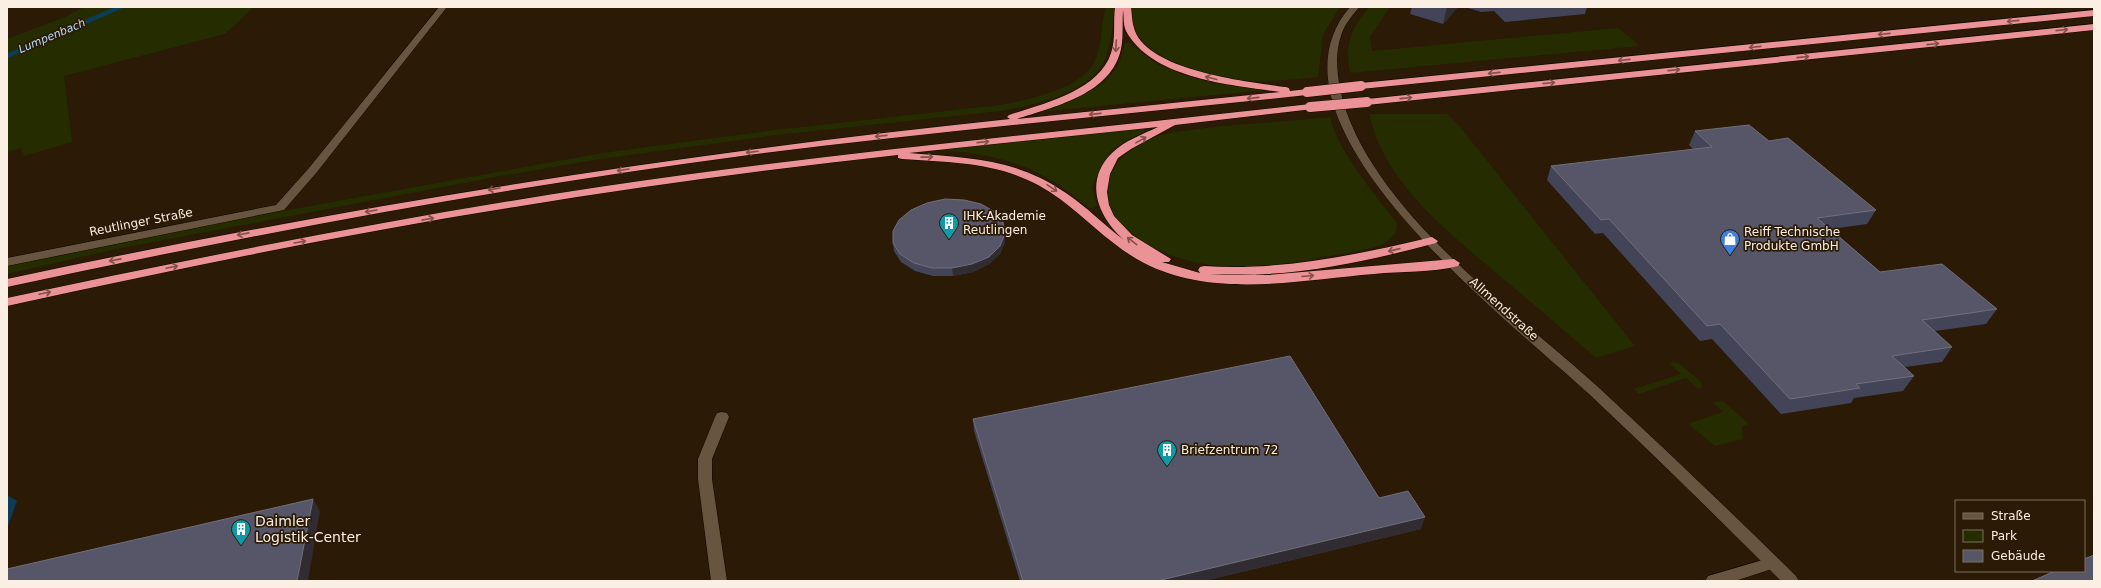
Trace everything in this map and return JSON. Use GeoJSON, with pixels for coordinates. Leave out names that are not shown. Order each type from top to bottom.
{"type":"FeatureCollection","features":[{"type":"Feature","properties":{"kind":"highway"},"geometry":{"type":"LineString","coordinates":[[989,125],[1081,92],[1098,79],[1111,66],[1116,53],[1119,7]]}},
{"type":"Feature","properties":{"kind":"highway"},"geometry":{"type":"LineString","coordinates":[[1127,7],[1128,27],[1133,39],[1163,61],[1215,80],[1306,92]]}},
{"type":"Feature","properties":{"kind":"highway"},"geometry":{"type":"LineString","coordinates":[[7,283],[277,228],[507,187],[751,152],[989,125],[1361,86],[2094,13]]}},
{"type":"Feature","properties":{"kind":"highway"},"geometry":{"type":"LineString","coordinates":[[7,302],[213,258],[434,218],[660,182],[874,154],[1310,107],[2094,27]]}},
{"type":"Feature","properties":{"kind":"highway"},"geometry":{"type":"LineString","coordinates":[[1176,122],[1118,154],[1106,171],[1101,188],[1103,206],[1110,220],[1136,244],[1169,261],[1203,270],[1251,272],[1274,271],[1346,261],[1432,241]]}},
{"type":"Feature","properties":{"kind":"highway"},"geometry":{"type":"LineString","coordinates":[[874,154],[970,159],[1014,170],[1053,189],[1118,243],[1134,254],[1165,268],[1184,274],[1221,280],[1258,280],[1454,263]]}},
{"type":"Feature","properties":{"kind":"street","name":"Reutlinger Straße"},"geometry":{"type":"LineString","coordinates":[[7,262],[280,208],[313,170],[443,7]]}},
{"type":"Feature","properties":{"kind":"street","name":"Allmendstraße"},"geometry":{"type":"LineString","coordinates":[[1355,7],[1344,21],[1336,36],[1332,53],[1335,87],[1344,119],[1351,136],[1372,172],[1403,211],[1454,263],[1612,408],[1791,581]]}},
{"type":"Feature","properties":{"kind":"street"},"geometry":{"type":"LineString","coordinates":[[718,581],[705,479],[705,459],[722,417]]}},
{"type":"Feature","properties":{"kind":"street"},"geometry":{"type":"LineString","coordinates":[[1713,581],[1773,563]]}},
{"type":"Feature","properties":{"kind":"green space"},"geometry":{"type":"Polygon","coordinates":[[[84,7],[254,7],[225,34],[64,76],[72,142],[24,156],[21,148],[7,152],[7,39],[65,17],[84,7]]]}},
{"type":"Feature","properties":{"kind":"green space"},"geometry":{"type":"Polygon","coordinates":[[[1106,7],[1115,7],[1108,51],[1103,64],[1095,74],[1084,83],[1057,96],[1028,105],[1001,111],[777,135],[601,159],[506,175],[117,249],[7,274],[7,265],[277,212],[602,153],[776,130],[1000,105],[1025,100],[1053,92],[1067,86],[1089,71],[1098,54],[1106,7]]]}},
{"type":"Feature","properties":{"kind":"green space"},"geometry":{"type":"Polygon","coordinates":[[[1131,7],[1340,7],[1323,34],[1318,77],[1261,81],[1242,80],[1213,75],[1197,71],[1165,58],[1152,50],[1141,40],[1133,28],[1131,7]]]}},
{"type":"Feature","properties":{"kind":"green space"},"geometry":{"type":"Polygon","coordinates":[[[1369,7],[1390,7],[1370,37],[1372,51],[1618,28],[1640,46],[1350,73],[1348,53],[1350,37],[1357,23],[1369,7]]]}},
{"type":"Feature","properties":{"kind":"green space"},"geometry":{"type":"Polygon","coordinates":[[[1128,42],[1157,64],[1184,75],[1213,83],[1266,90],[1039,112],[1079,96],[1103,83],[1113,73],[1120,60],[1124,44],[1128,42]]]}},
{"type":"Feature","properties":{"kind":"green space"},"geometry":{"type":"Polygon","coordinates":[[[1369,114],[1447,114],[1461,128],[1635,346],[1596,358],[1461,243],[1404,185],[1389,163],[1377,140],[1369,114]]]}},
{"type":"Feature","properties":{"kind":"green space"},"geometry":{"type":"Polygon","coordinates":[[[1330,117],[1340,144],[1368,186],[1397,223],[1396,233],[1385,243],[1355,252],[1268,266],[1230,267],[1212,265],[1176,257],[1147,244],[1121,224],[1110,207],[1107,194],[1108,181],[1112,170],[1130,151],[1153,138],[1173,132],[1214,127],[1330,117]]]}},
{"type":"Feature","properties":{"kind":"green space"},"geometry":{"type":"Polygon","coordinates":[[[1144,128],[1144,132],[1129,139],[1112,150],[1104,162],[1092,187],[1097,206],[1090,209],[1053,182],[1018,164],[981,155],[936,150],[1144,128]]]}},
{"type":"Feature","properties":{"kind":"green space"},"geometry":{"type":"Polygon","coordinates":[[[1674,362],[1680,364],[1701,382],[1702,387],[1698,389],[1686,378],[1639,394],[1634,389],[1681,374],[1670,364],[1674,362]]]}},
{"type":"Feature","properties":{"kind":"green space"},"geometry":{"type":"Polygon","coordinates":[[[1723,401],[1749,424],[1742,426],[1743,439],[1715,446],[1688,424],[1723,412],[1713,402],[1723,401]]]}},
{"type":"Feature","properties":{"kind":"water"},"geometry":{"type":"Polygon","coordinates":[[[7,495],[17,501],[7,529],[7,495]]]}},
{"type":"Feature","properties":{"kind":"building","name":"Reiff Technische Produkte GmbH"},"geometry":{"type":"Polygon","coordinates":[[[1749,125],[1769,141],[1788,138],[1876,210],[1817,218],[1880,272],[1942,264],[1997,309],[1922,320],[1952,347],[1892,356],[1914,376],[1856,384],[1860,388],[1790,399],[1720,324],[1707,326],[1609,219],[1601,220],[1551,166],[1712,147],[1695,131],[1749,125]]]}},
{"type":"Feature","properties":{"kind":"building","name":"IHK-Akademie Reutlingen"},"geometry":{"type":"Polygon","coordinates":[[[945,199],[964,200],[981,204],[995,212],[1003,222],[1005,234],[1000,246],[989,257],[972,264],[952,268],[932,268],[914,263],[900,254],[893,243],[893,231],[899,220],[911,210],[927,203],[945,199]]]}},
{"type":"Feature","properties":{"kind":"building","name":"Briefzentrum 72"},"geometry":{"type":"Polygon","coordinates":[[[1290,356],[1379,498],[1408,491],[1425,517],[1157,581],[1023,581],[973,419],[1290,356]]]}},
{"type":"Feature","properties":{"kind":"building","name":"Daimler Logistik-Center"},"geometry":{"type":"Polygon","coordinates":[[[313,499],[297,581],[7,581],[7,569],[313,499]]]}},
{"type":"Feature","properties":{"kind":"building"},"geometry":{"type":"Polygon","coordinates":[[[2094,555],[2094,581],[2032,581],[2053,572],[2085,572],[2085,559],[2094,555]]]}},
{"type":"Feature","properties":{"kind":"waterway","name":"Lumpenbach"},"geometry":{"type":"LineString","coordinates":[[7,56],[120,7]]}},
{"type":"Feature","properties":{"kind":"place","name":"IHK-Akademie Reutlingen"},"geometry":{"type":"Point","coordinates":[949,240]}},
{"type":"Feature","properties":{"kind":"place","name":"Reiff Technische Produkte GmbH"},"geometry":{"type":"Point","coordinates":[1730,256]}},
{"type":"Feature","properties":{"kind":"place","name":"Briefzentrum 72"},"geometry":{"type":"Point","coordinates":[1167,467]}},
{"type":"Feature","properties":{"kind":"place","name":"Daimler Logistik-Center"},"geometry":{"type":"Point","coordinates":[241,546]}}]}
